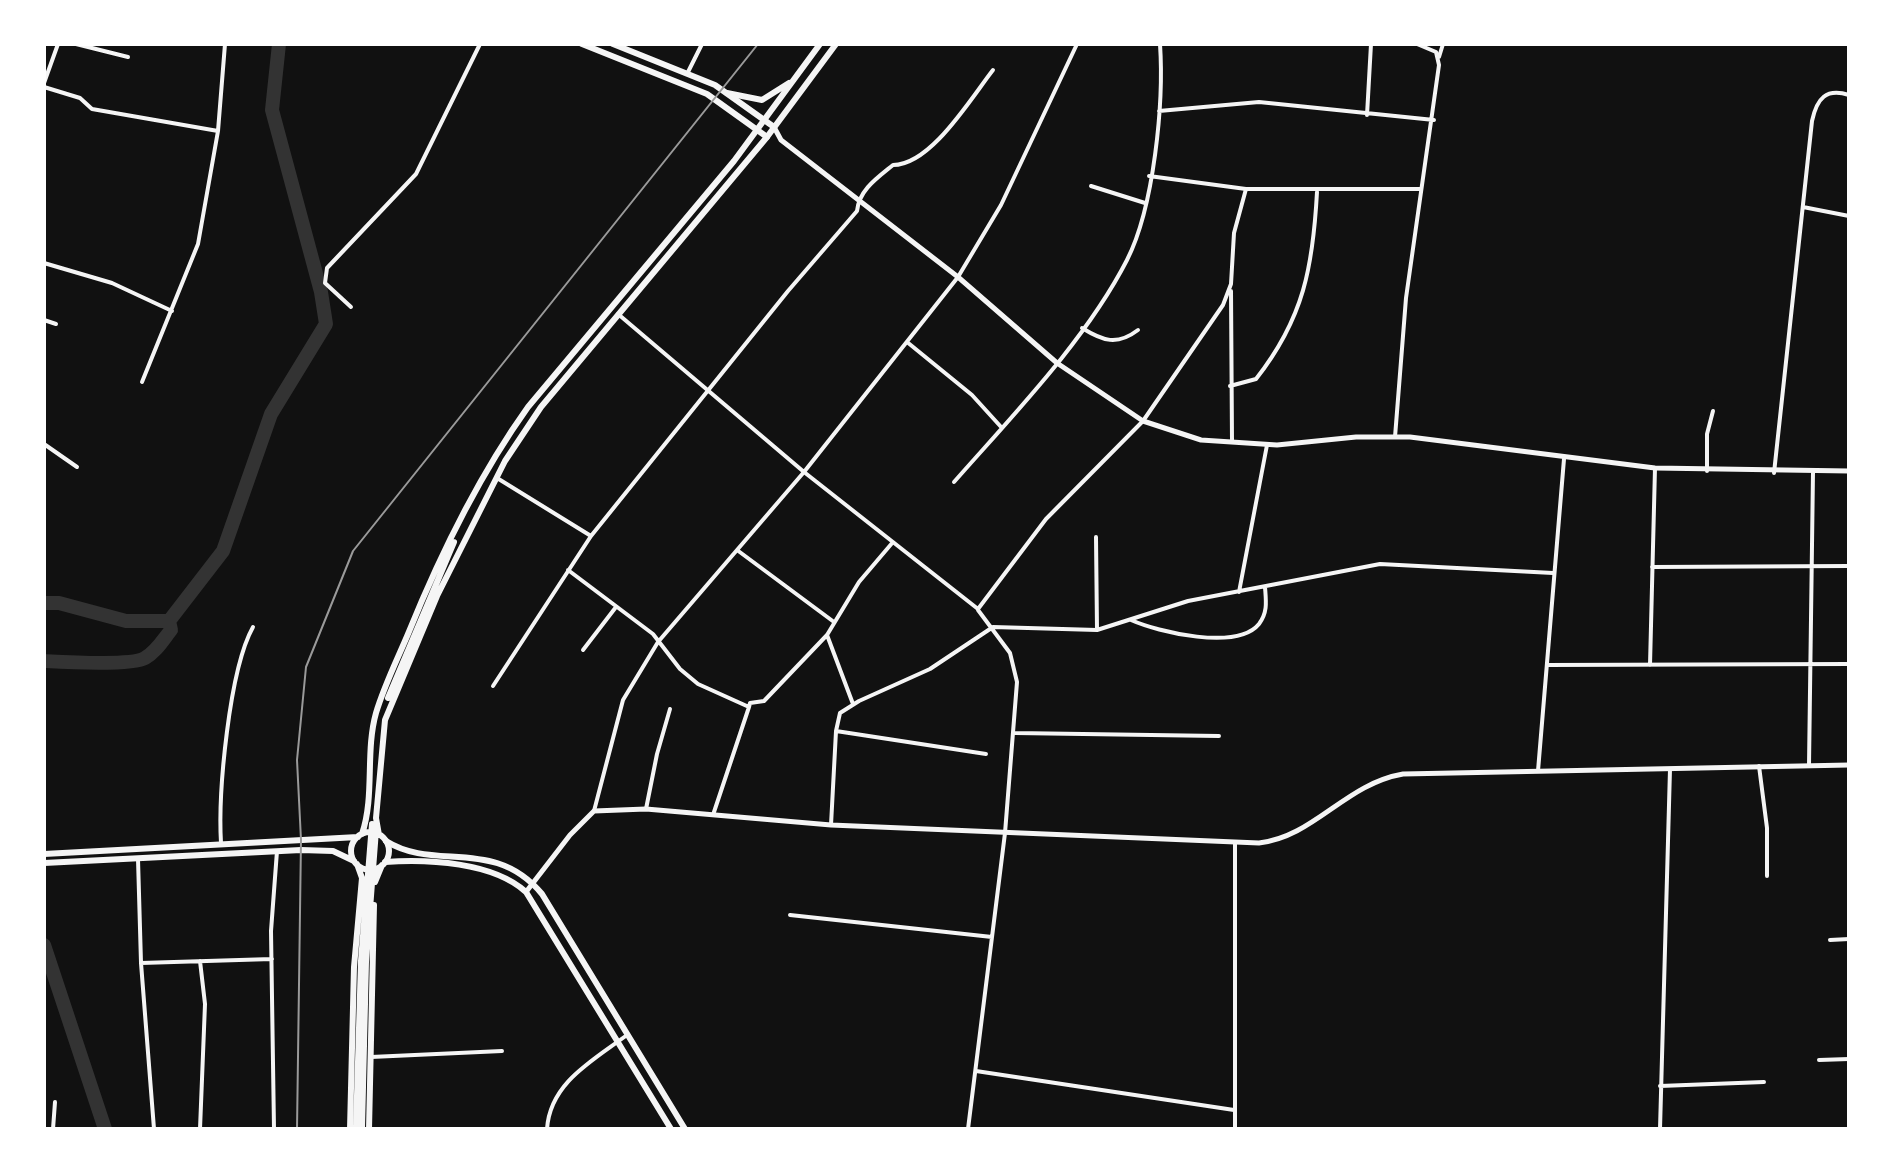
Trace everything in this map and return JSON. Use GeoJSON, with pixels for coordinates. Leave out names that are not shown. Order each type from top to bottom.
{"type":"FeatureCollection","features":[{"type":"Feature","properties":{"kind":"main road"},"geometry":{"type":"LineString","coordinates":[[582,44],[707,94],[767,137]]}},
{"type":"Feature","properties":{"kind":"main road"},"geometry":{"type":"LineString","coordinates":[[613,44],[727,93],[774,127]]}},
{"type":"Feature","properties":{"kind":"main road"},"geometry":{"type":"LineString","coordinates":[[350,1129],[354,967],[362,878],[352,848],[360,835],[376,713],[429,582],[466,509],[528,407],[757,131],[820,44]]}},
{"type":"Feature","properties":{"kind":"main road"},"geometry":{"type":"LineString","coordinates":[[431,601],[496,477],[541,407],[767,137],[836,44]]}},
{"type":"Feature","properties":{"kind":"main road"},"geometry":{"type":"LineString","coordinates":[[727,93],[762,100],[777,94],[797,75]]}},
{"type":"Feature","properties":{"kind":"main road"},"geometry":{"type":"LineString","coordinates":[[359,1129],[366,962],[384,733],[398,683],[466,509]]}},
{"type":"Feature","properties":{"kind":"main road"},"geometry":{"type":"LineString","coordinates":[[476,514],[385,720],[376,818],[379,835],[404,848],[507,865],[534,883],[629,1033],[685,1129]]}},
{"type":"Feature","properties":{"kind":"main road"},"geometry":{"type":"LineString","coordinates":[[44,854],[379,835]]}},
{"type":"Feature","properties":{"kind":"main road"},"geometry":{"type":"LineString","coordinates":[[369,1129],[368,1057],[375,883],[389,849],[386,841]]}},
{"type":"Feature","properties":{"kind":"main road"},"geometry":{"type":"LineString","coordinates":[[44,863],[333,851],[370,869],[384,863],[426,862],[485,871],[507,879],[526,892],[671,1129]]}},
{"type":"Feature","properties":{"kind":"street"},"geometry":{"type":"LineString","coordinates":[[58,44],[44,85],[80,98],[92,109],[218,131]]}},
{"type":"Feature","properties":{"kind":"street"},"geometry":{"type":"LineString","coordinates":[[76,44],[128,57]]}},
{"type":"Feature","properties":{"kind":"street"},"geometry":{"type":"LineString","coordinates":[[142,382],[173,312],[198,244],[218,131],[225,44]]}},
{"type":"Feature","properties":{"kind":"street"},"geometry":{"type":"LineString","coordinates":[[351,307],[325,283],[327,268],[416,174],[480,44]]}},
{"type":"Feature","properties":{"kind":"street"},"geometry":{"type":"LineString","coordinates":[[687,74],[702,44]]}},
{"type":"Feature","properties":{"kind":"street"},"geometry":{"type":"LineString","coordinates":[[526,892],[570,835],[594,811],[623,700],[658,642],[804,472],[958,277],[1001,205],[1077,44]]}},
{"type":"Feature","properties":{"kind":"street"},"geometry":{"type":"LineString","coordinates":[[954,482],[1057,363],[1126,261],[1138,234],[1145,203],[1162,90],[1160,44]]}},
{"type":"Feature","properties":{"kind":"street"},"geometry":{"type":"LineString","coordinates":[[1367,115],[1371,44]]}},
{"type":"Feature","properties":{"kind":"street"},"geometry":{"type":"LineString","coordinates":[[1417,44],[1436,52],[1439,59]]}},
{"type":"Feature","properties":{"kind":"street"},"geometry":{"type":"LineString","coordinates":[[1395,437],[1420,189],[1434,120],[1443,44]]}},
{"type":"Feature","properties":{"kind":"street"},"geometry":{"type":"LineString","coordinates":[[493,686],[591,536],[857,211],[858,200],[893,165],[905,165],[932,144],[960,115],[993,70]]}},
{"type":"Feature","properties":{"kind":"street"},"geometry":{"type":"LineString","coordinates":[[1774,473],[1815,110],[1826,93],[1833,90],[1849,95]]}},
{"type":"Feature","properties":{"kind":"street"},"geometry":{"type":"LineString","coordinates":[[1159,111],[1259,102],[1367,115],[1414,115],[1434,120]]}},
{"type":"Feature","properties":{"kind":"street"},"geometry":{"type":"LineString","coordinates":[[774,127],[781,140],[958,277],[1057,363],[1143,421],[1201,440],[1267,445],[1395,437],[1655,468],[1774,473],[1849,471]]}},
{"type":"Feature","properties":{"kind":"street"},"geometry":{"type":"LineString","coordinates":[[767,137],[781,140]]}},
{"type":"Feature","properties":{"kind":"street"},"geometry":{"type":"LineString","coordinates":[[1149,176],[1246,189],[1317,192],[1420,189]]}},
{"type":"Feature","properties":{"kind":"street"},"geometry":{"type":"LineString","coordinates":[[1091,186],[1145,203]]}},
{"type":"Feature","properties":{"kind":"street"},"geometry":{"type":"LineString","coordinates":[[1232,444],[1231,284],[1234,233],[1246,189]]}},
{"type":"Feature","properties":{"kind":"street"},"geometry":{"type":"LineString","coordinates":[[1230,386],[1256,379],[1304,296],[1315,243],[1317,192]]}},
{"type":"Feature","properties":{"kind":"street"},"geometry":{"type":"LineString","coordinates":[[1803,207],[1849,216]]}},
{"type":"Feature","properties":{"kind":"street"},"geometry":{"type":"LineString","coordinates":[[44,263],[112,283],[173,312]]}},
{"type":"Feature","properties":{"kind":"street"},"geometry":{"type":"LineString","coordinates":[[978,609],[1046,519],[1143,421],[1223,305],[1231,284]]}},
{"type":"Feature","properties":{"kind":"street"},"geometry":{"type":"LineString","coordinates":[[618,314],[804,472],[978,609],[993,627],[1016,670],[1015,733],[1005,833],[968,1129]]}},
{"type":"Feature","properties":{"kind":"street"},"geometry":{"type":"LineString","coordinates":[[44,320],[56,324]]}},
{"type":"Feature","properties":{"kind":"street"},"geometry":{"type":"LineString","coordinates":[[1082,328],[1109,341],[1127,338],[1138,330]]}},
{"type":"Feature","properties":{"kind":"street"},"geometry":{"type":"LineString","coordinates":[[907,342],[972,395],[1002,428]]}},
{"type":"Feature","properties":{"kind":"street"},"geometry":{"type":"LineString","coordinates":[[1707,471],[1707,434],[1713,411]]}},
{"type":"Feature","properties":{"kind":"street"},"geometry":{"type":"LineString","coordinates":[[44,444],[77,467]]}},
{"type":"Feature","properties":{"kind":"street"},"geometry":{"type":"LineString","coordinates":[[1239,592],[1267,445]]}},
{"type":"Feature","properties":{"kind":"street"},"geometry":{"type":"LineString","coordinates":[[1538,773],[1564,459]]}},
{"type":"Feature","properties":{"kind":"street"},"geometry":{"type":"LineString","coordinates":[[1650,665],[1655,468]]}},
{"type":"Feature","properties":{"kind":"street"},"geometry":{"type":"LineString","coordinates":[[1809,765],[1813,472]]}},
{"type":"Feature","properties":{"kind":"street"},"geometry":{"type":"LineString","coordinates":[[496,477],[591,536]]}},
{"type":"Feature","properties":{"kind":"street"},"geometry":{"type":"LineString","coordinates":[[1096,537],[1097,630]]}},
{"type":"Feature","properties":{"kind":"street"},"geometry":{"type":"LineString","coordinates":[[713,815],[750,703],[764,701],[827,635],[859,582],[893,542]]}},
{"type":"Feature","properties":{"kind":"street"},"geometry":{"type":"LineString","coordinates":[[737,550],[834,622]]}},
{"type":"Feature","properties":{"kind":"street"},"geometry":{"type":"LineString","coordinates":[[831,825],[836,731],[840,713],[930,669],[993,627],[1097,630],[1161,608],[1393,564],[1553,573]]}},
{"type":"Feature","properties":{"kind":"street"},"geometry":{"type":"LineString","coordinates":[[1652,567],[1849,566]]}},
{"type":"Feature","properties":{"kind":"street"},"geometry":{"type":"LineString","coordinates":[[567,570],[658,642],[698,684],[749,707]]}},
{"type":"Feature","properties":{"kind":"street"},"geometry":{"type":"LineString","coordinates":[[1131,620],[1168,632],[1210,637],[1241,634],[1251,631],[1264,615],[1265,587]]}},
{"type":"Feature","properties":{"kind":"street"},"geometry":{"type":"LineString","coordinates":[[583,650],[616,607]]}},
{"type":"Feature","properties":{"kind":"street"},"geometry":{"type":"LineString","coordinates":[[221,846],[226,742],[242,646],[253,627]]}},
{"type":"Feature","properties":{"kind":"street"},"geometry":{"type":"LineString","coordinates":[[827,635],[853,704]]}},
{"type":"Feature","properties":{"kind":"street"},"geometry":{"type":"LineString","coordinates":[[1547,665],[1849,664]]}},
{"type":"Feature","properties":{"kind":"street"},"geometry":{"type":"LineString","coordinates":[[646,809],[670,709]]}},
{"type":"Feature","properties":{"kind":"street"},"geometry":{"type":"LineString","coordinates":[[836,731],[986,754]]}},
{"type":"Feature","properties":{"kind":"street"},"geometry":{"type":"LineString","coordinates":[[1015,733],[1219,736]]}},
{"type":"Feature","properties":{"kind":"street"},"geometry":{"type":"LineString","coordinates":[[594,811],[646,809],[831,825],[1235,844],[1287,837],[1362,786],[1380,778],[1403,774],[1849,765]]}},
{"type":"Feature","properties":{"kind":"street"},"geometry":{"type":"LineString","coordinates":[[1759,766],[1767,828],[1767,876]]}},
{"type":"Feature","properties":{"kind":"street"},"geometry":{"type":"LineString","coordinates":[[1660,1129],[1670,769]]}},
{"type":"Feature","properties":{"kind":"street"},"geometry":{"type":"LineString","coordinates":[[1235,844],[1235,1129]]}},
{"type":"Feature","properties":{"kind":"street"},"geometry":{"type":"LineString","coordinates":[[274,1129],[272,959],[277,851]]}},
{"type":"Feature","properties":{"kind":"street"},"geometry":{"type":"LineString","coordinates":[[138,859],[141,963],[154,1129]]}},
{"type":"Feature","properties":{"kind":"street"},"geometry":{"type":"LineString","coordinates":[[790,915],[992,937]]}},
{"type":"Feature","properties":{"kind":"street"},"geometry":{"type":"LineString","coordinates":[[1830,940],[1849,939]]}},
{"type":"Feature","properties":{"kind":"street"},"geometry":{"type":"LineString","coordinates":[[141,963],[272,959]]}},
{"type":"Feature","properties":{"kind":"street"},"geometry":{"type":"LineString","coordinates":[[200,961],[205,1004],[200,1129]]}},
{"type":"Feature","properties":{"kind":"street"},"geometry":{"type":"LineString","coordinates":[[547,1129],[549,1108],[562,1086],[629,1033]]}},
{"type":"Feature","properties":{"kind":"street"},"geometry":{"type":"LineString","coordinates":[[368,1057],[502,1051]]}},
{"type":"Feature","properties":{"kind":"street"},"geometry":{"type":"LineString","coordinates":[[1819,1060],[1849,1059]]}},
{"type":"Feature","properties":{"kind":"street"},"geometry":{"type":"LineString","coordinates":[[976,1071],[1235,1110]]}},
{"type":"Feature","properties":{"kind":"street"},"geometry":{"type":"LineString","coordinates":[[1660,1086],[1764,1082]]}},
{"type":"Feature","properties":{"kind":"street"},"geometry":{"type":"LineString","coordinates":[[53,1129],[55,1102]]}},
{"type":"Feature","properties":{"kind":"waterway"},"geometry":{"type":"LineString","coordinates":[[44,661],[126,662],[145,658],[159,646],[171,630],[169,621],[223,551],[271,414],[326,324],[321,292],[272,110],[279,44]]}},
{"type":"Feature","properties":{"kind":"waterway"},"geometry":{"type":"LineString","coordinates":[[44,603],[59,603],[126,621],[169,621]]}},
{"type":"Feature","properties":{"kind":"waterway"},"geometry":{"type":"LineString","coordinates":[[44,945],[105,1129]]}},
{"type":"Feature","properties":{"kind":"railway"},"geometry":{"type":"LineString","coordinates":[[297,1129],[301,840],[297,760],[306,667],[353,551],[758,44]]}}]}
